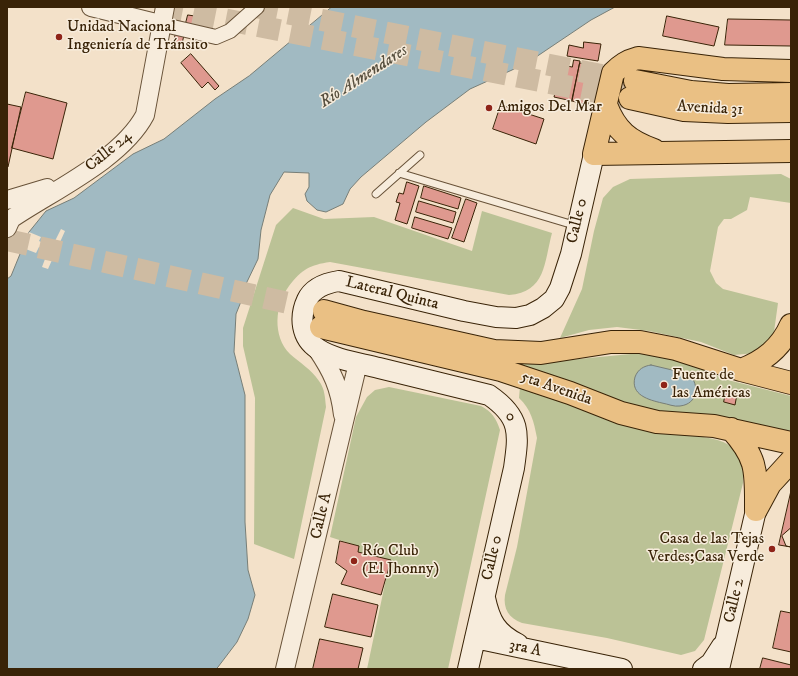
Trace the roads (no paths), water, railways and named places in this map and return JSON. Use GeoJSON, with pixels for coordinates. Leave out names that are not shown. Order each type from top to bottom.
{"type":"FeatureCollection","features":[{"type":"Feature","properties":{"kind":"main road"},"geometry":{"type":"LineString","coordinates":[[786,154],[657,152],[594,154],[614,73],[622,65],[638,58],[723,68],[791,71]]}},
{"type":"Feature","properties":{"kind":"main road","name":"Avenida 31"},"geometry":{"type":"LineString","coordinates":[[791,94],[728,95],[632,90],[684,110],[728,112],[791,111]]}},
{"type":"Feature","properties":{"kind":"main road"},"geometry":{"type":"LineString","coordinates":[[606,105],[611,119],[620,131],[635,143],[657,152]]}},
{"type":"Feature","properties":{"kind":"main road"},"geometry":{"type":"LineString","coordinates":[[587,183],[609,163],[632,153]]}},
{"type":"Feature","properties":{"kind":"main road","name":"Calle 0"},"geometry":{"type":"LineString","coordinates":[[560,288],[577,226],[594,154]]}},
{"type":"Feature","properties":{"kind":"main road","name":"Lateral Quinta"},"geometry":{"type":"LineString","coordinates":[[317,349],[309,340],[304,330],[302,318],[308,297],[317,288],[327,282],[339,281],[464,311],[496,317],[516,318],[530,315],[543,308],[554,299],[560,288]]}},
{"type":"Feature","properties":{"kind":"main road","name":"5ta Avenida"},"geometry":{"type":"LineString","coordinates":[[791,383],[740,370],[676,349],[640,342],[610,342],[541,353],[494,350],[364,322],[322,319],[501,370],[570,393],[621,413],[657,422],[714,426],[791,443]]}},
{"type":"Feature","properties":{"kind":"main road"},"geometry":{"type":"LineString","coordinates":[[740,370],[757,364],[772,353],[786,335],[791,325]]}},
{"type":"Feature","properties":{"kind":"main road"},"geometry":{"type":"LineString","coordinates":[[317,349],[358,363]]}},
{"type":"Feature","properties":{"kind":"main road","name":"0"},"geometry":{"type":"LineString","coordinates":[[358,363],[489,395],[503,405],[509,412],[515,424],[517,447]]}},
{"type":"Feature","properties":{"kind":"main road"},"geometry":{"type":"LineString","coordinates":[[731,429],[749,451],[753,461],[756,472],[756,510]]}},
{"type":"Feature","properties":{"kind":"main road","name":"Calle 0"},"geometry":{"type":"LineString","coordinates":[[468,669],[514,468],[517,447]]}},
{"type":"Feature","properties":{"kind":"main road"},"geometry":{"type":"LineString","coordinates":[[756,510],[770,484],[791,461]]}},
{"type":"Feature","properties":{"kind":"main road","name":"Calle 2"},"geometry":{"type":"LineString","coordinates":[[719,669],[756,510]]}},
{"type":"Feature","properties":{"kind":"main road"},"geometry":{"type":"LineString","coordinates":[[485,596],[489,617],[498,630],[507,639],[530,650]]}},
{"type":"Feature","properties":{"kind":"main road"},"geometry":{"type":"LineString","coordinates":[[702,669],[711,663],[720,650],[727,635]]}},
{"type":"Feature","properties":{"kind":"main road","name":"3ra A"},"geometry":{"type":"LineString","coordinates":[[475,638],[622,669]]}},
{"type":"Feature","properties":{"kind":"street"},"geometry":{"type":"LineString","coordinates":[[91,7],[162,16],[216,37],[230,31],[257,7]]}},
{"type":"Feature","properties":{"kind":"street","name":"Calle 24"},"geometry":{"type":"LineString","coordinates":[[7,228],[11,219],[76,178],[113,152],[139,127],[145,115],[162,16]]}},
{"type":"Feature","properties":{"kind":"street","name":"Calle 24"},"geometry":{"type":"LineString","coordinates":[[7,200],[76,178]]}},
{"type":"Feature","properties":{"kind":"street"},"geometry":{"type":"LineString","coordinates":[[317,349],[336,380],[341,400],[343,423]]}},
{"type":"Feature","properties":{"kind":"street","name":"Calle A"},"geometry":{"type":"LineString","coordinates":[[284,669],[358,363]]}},
{"type":"Feature","properties":{"kind":"lane"},"geometry":{"type":"LineString","coordinates":[[376,194],[420,155]]}},
{"type":"Feature","properties":{"kind":"lane"},"geometry":{"type":"LineString","coordinates":[[399,173],[577,226]]}},
{"type":"Feature","properties":{"kind":"water","name":"Río Almendares"},"geometry":{"type":"Polygon","coordinates":[[[332,7],[615,7],[591,20],[536,57],[512,70],[470,89],[426,122],[361,177],[350,189],[343,204],[326,212],[317,210],[307,201],[305,194],[309,187],[309,173],[284,172],[270,195],[261,230],[258,259],[245,286],[244,294],[236,314],[234,352],[245,395],[245,522],[248,570],[255,595],[248,619],[237,642],[218,667],[216,669],[7,669],[7,279],[11,276],[29,232],[46,211],[74,198],[133,154],[164,139],[215,99],[249,76],[332,7]]]}},
{"type":"Feature","properties":{"kind":"water","name":"Fuente de las Américas"},"geometry":{"type":"Polygon","coordinates":[[[651,365],[689,374],[693,378],[696,388],[694,398],[691,402],[686,405],[673,406],[642,396],[635,388],[635,377],[642,368],[651,365]]]}},
{"type":"Feature","properties":{"kind":"tunnel"},"geometry":{"type":"LineString","coordinates":[[161,7],[627,98]]}},
{"type":"Feature","properties":{"kind":"tunnel"},"geometry":{"type":"LineString","coordinates":[[256,7],[631,81]]}},
{"type":"Feature","properties":{"kind":"tunnel"},"geometry":{"type":"LineString","coordinates":[[7,240],[324,311]]}},
{"type":"Feature","properties":{"kind":"place","name":"Unidad Nacional Ingeniería de Tránsito"},"geometry":{"type":"Point","coordinates":[59,37]}},
{"type":"Feature","properties":{"kind":"place","name":"Amigos Del Mar"},"geometry":{"type":"Point","coordinates":[489,108]}},
{"type":"Feature","properties":{"kind":"place","name":"Fuente de las Américas"},"geometry":{"type":"Point","coordinates":[664,385]}},
{"type":"Feature","properties":{"kind":"place","name":"Casa de las Tejas Verdes;Casa Verde"},"geometry":{"type":"Point","coordinates":[772,549]}},
{"type":"Feature","properties":{"kind":"place","name":"Río Club (El Jhonny)"},"geometry":{"type":"Point","coordinates":[354,561]}}]}
